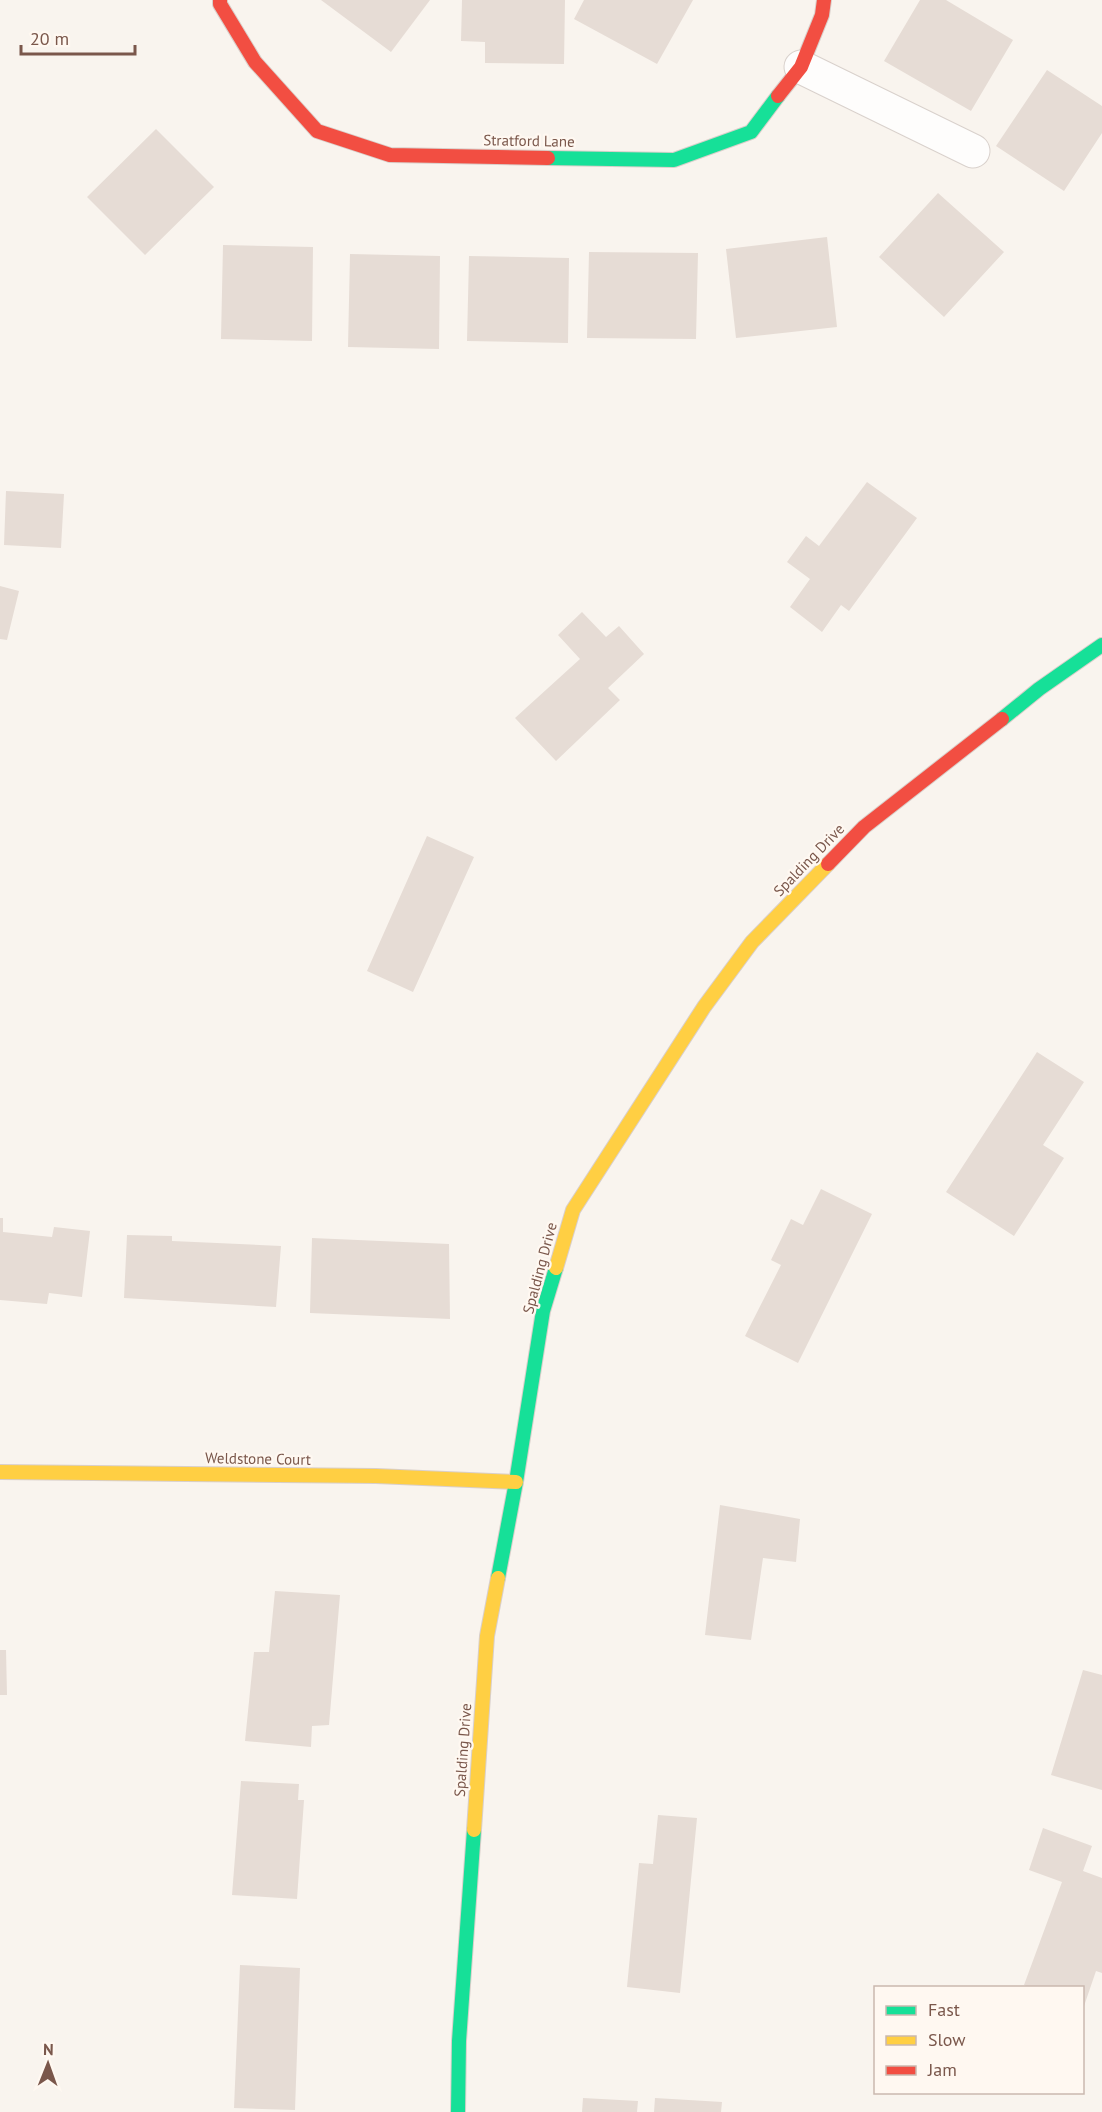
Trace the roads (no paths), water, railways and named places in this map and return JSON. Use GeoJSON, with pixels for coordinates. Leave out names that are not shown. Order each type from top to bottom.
{"type":"FeatureCollection","features":[{"type":"Feature","properties":{"kind":"street","name":"Stratford Lane"},"geometry":{"type":"LineString","coordinates":[[220,0],[220,4],[255,62],[318,131],[390,155],[674,160],[751,132],[801,68],[822,15],[824,0]]}},
{"type":"Feature","properties":{"kind":"street"},"geometry":{"type":"LineString","coordinates":[[801,68],[973,151]]}},
{"type":"Feature","properties":{"kind":"street","name":"Spalding Drive"},"geometry":{"type":"LineString","coordinates":[[458,2112],[459,2041],[487,1636],[516,1482],[543,1311],[573,1210],[704,1007],[752,942],[864,827],[1039,689],[1102,645]]}},
{"type":"Feature","properties":{"kind":"street","name":"Weldstone Court"},"geometry":{"type":"LineString","coordinates":[[0,1472],[376,1476],[516,1482]]}}]}
